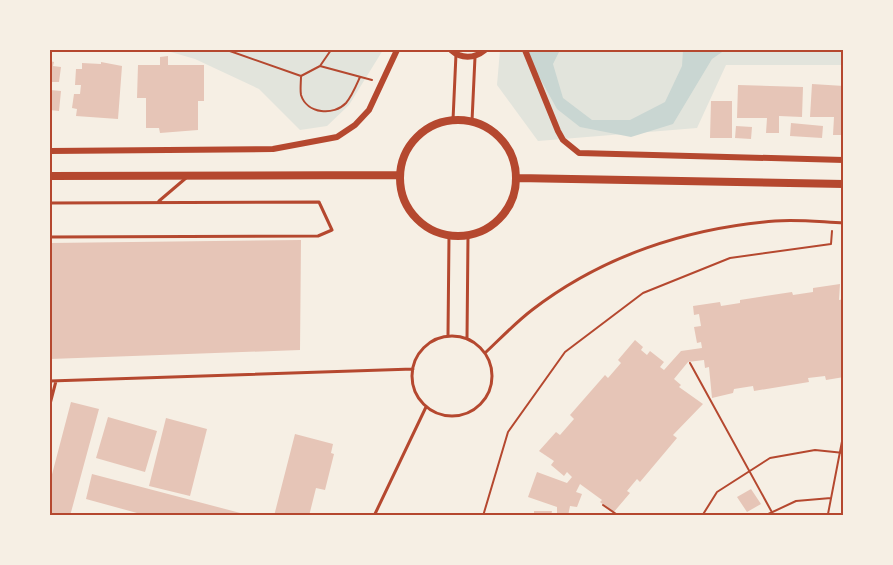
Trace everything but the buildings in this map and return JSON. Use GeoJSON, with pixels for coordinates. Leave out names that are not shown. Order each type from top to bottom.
{"type":"FeatureCollection","features":[{"type":"Feature","properties":{"kind":"street"},"geometry":{"type":"LineString","coordinates":[[50,151],[273,149],[337,137],[355,125],[369,110],[397,50]]}},
{"type":"Feature","properties":{"kind":"street"},"geometry":{"type":"LineString","coordinates":[[453,52],[465,57],[475,56],[485,50]]}},
{"type":"Feature","properties":{"kind":"street"},"geometry":{"type":"LineString","coordinates":[[525,50],[558,131],[570,147],[579,153],[843,160]]}},
{"type":"Feature","properties":{"kind":"street"},"geometry":{"type":"LineString","coordinates":[[453,120],[472,121],[493,131],[509,148],[515,163],[517,178],[514,194],[507,209],[497,222],[483,231],[468,236],[449,236],[433,231],[419,221],[408,208],[402,192],[400,175],[411,144],[430,128],[453,120]]}},
{"type":"Feature","properties":{"kind":"street"},"geometry":{"type":"LineString","coordinates":[[50,176],[400,175]]}},
{"type":"Feature","properties":{"kind":"street"},"geometry":{"type":"LineString","coordinates":[[517,178],[843,184]]}},
{"type":"Feature","properties":{"kind":"lane"},"geometry":{"type":"LineString","coordinates":[[453,52],[453,120]]}},
{"type":"Feature","properties":{"kind":"lane"},"geometry":{"type":"LineString","coordinates":[[472,121],[475,56]]}},
{"type":"Feature","properties":{"kind":"lane"},"geometry":{"type":"LineString","coordinates":[[157,203],[187,177]]}},
{"type":"Feature","properties":{"kind":"lane"},"geometry":{"type":"LineString","coordinates":[[50,203],[319,202],[332,230],[318,236],[50,237]]}},
{"type":"Feature","properties":{"kind":"lane"},"geometry":{"type":"LineString","coordinates":[[484,353],[532,310],[596,269],[640,249],[704,231],[777,220],[843,223]]}},
{"type":"Feature","properties":{"kind":"lane"},"geometry":{"type":"LineString","coordinates":[[448,336],[449,236]]}},
{"type":"Feature","properties":{"kind":"lane"},"geometry":{"type":"LineString","coordinates":[[466,339],[468,236]]}},
{"type":"Feature","properties":{"kind":"lane"},"geometry":{"type":"LineString","coordinates":[[448,336],[466,339],[484,353],[492,375],[486,397],[479,405],[459,416],[436,413],[426,407],[417,396],[413,383],[413,369],[425,347],[448,336]]}},
{"type":"Feature","properties":{"kind":"lane"},"geometry":{"type":"LineString","coordinates":[[50,381],[413,369]]}},
{"type":"Feature","properties":{"kind":"lane"},"geometry":{"type":"LineString","coordinates":[[50,405],[56,381]]}},
{"type":"Feature","properties":{"kind":"lane"},"geometry":{"type":"LineString","coordinates":[[374,516],[426,407]]}},
{"type":"Feature","properties":{"kind":"path"},"geometry":{"type":"LineString","coordinates":[[227,50],[301,76],[320,66],[331,50]]}},
{"type":"Feature","properties":{"kind":"path"},"geometry":{"type":"LineString","coordinates":[[320,66],[382,83]]}},
{"type":"Feature","properties":{"kind":"path"},"geometry":{"type":"LineString","coordinates":[[301,76],[301,96],[320,112],[330,112],[345,104],[360,77]]}},
{"type":"Feature","properties":{"kind":"path"},"geometry":{"type":"LineString","coordinates":[[483,516],[508,432],[566,352],[643,292],[730,258],[831,244],[832,223]]}},
{"type":"Feature","properties":{"kind":"path"},"geometry":{"type":"LineString","coordinates":[[690,363],[774,516]]}},
{"type":"Feature","properties":{"kind":"path"},"geometry":{"type":"LineString","coordinates":[[828,514],[842,453],[843,431]]}},
{"type":"Feature","properties":{"kind":"path"},"geometry":{"type":"LineString","coordinates":[[702,516],[717,492],[770,458],[815,450],[842,453]]}},
{"type":"Feature","properties":{"kind":"path"},"geometry":{"type":"LineString","coordinates":[[764,516],[796,501],[831,498]]}},
{"type":"Feature","properties":{"kind":"path"},"geometry":{"type":"LineString","coordinates":[[603,505],[620,516]]}},
{"type":"Feature","properties":{"kind":"shaded area"},"geometry":{"type":"Polygon","coordinates":[[[164,50],[383,50],[349,105],[327,126],[300,130],[259,89],[195,59],[164,50]]]}},
{"type":"Feature","properties":{"kind":"shaded area"},"geometry":{"type":"Polygon","coordinates":[[[500,50],[843,50],[843,65],[726,65],[697,128],[538,141],[497,85],[500,50]]]}},
{"type":"Feature","properties":{"kind":"shaded area"},"geometry":{"type":"Polygon","coordinates":[[[528,50],[560,50],[553,64],[563,98],[592,120],[630,120],[665,102],[682,66],[683,50],[725,50],[712,59],[673,124],[631,137],[580,127],[557,109],[536,71],[528,50]]]}}]}
